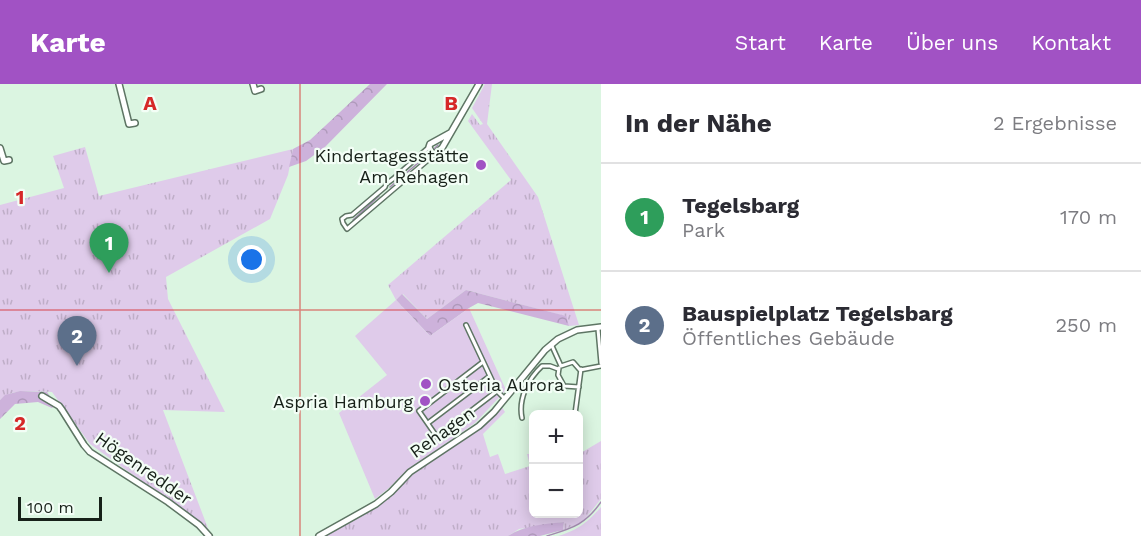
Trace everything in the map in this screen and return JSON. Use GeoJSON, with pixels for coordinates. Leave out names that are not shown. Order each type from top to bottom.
{"type":"FeatureCollection","features":[{"type":"Feature","properties":{"kind":"street"},"geometry":{"type":"LineString","coordinates":[[119,84],[129,124],[135,123]]}},
{"type":"Feature","properties":{"kind":"street"},"geometry":{"type":"LineString","coordinates":[[253,84],[255,91],[261,89]]}},
{"type":"Feature","properties":{"kind":"street"},"geometry":{"type":"LineString","coordinates":[[450,134],[433,142],[429,147],[430,152],[435,154],[442,148],[474,93],[477,84]]}},
{"type":"Feature","properties":{"kind":"street"},"geometry":{"type":"LineString","coordinates":[[0,148],[4,161],[9,160]]}},
{"type":"Feature","properties":{"kind":"street","name":"Rehagen"},"geometry":{"type":"LineString","coordinates":[[319,536],[376,504],[410,472],[479,426],[558,339],[577,330],[599,327]]}},
{"type":"Feature","properties":{"kind":"street","name":"Högenredder"},"geometry":{"type":"LineString","coordinates":[[42,396],[59,406],[87,449],[168,502],[199,525],[209,536]]}},
{"type":"Feature","properties":{"kind":"lane"},"geometry":{"type":"LineString","coordinates":[[429,147],[352,215],[342,219],[347,229],[435,154]]}},
{"type":"Feature","properties":{"kind":"lane"},"geometry":{"type":"LineString","coordinates":[[385,187],[390,192]]}},
{"type":"Feature","properties":{"kind":"lane"},"geometry":{"type":"LineString","coordinates":[[466,325],[497,391],[504,398]]}},
{"type":"Feature","properties":{"kind":"lane"},"geometry":{"type":"LineString","coordinates":[[581,369],[601,364],[599,327]]}},
{"type":"Feature","properties":{"kind":"lane"},"geometry":{"type":"LineString","coordinates":[[551,345],[561,366]]}},
{"type":"Feature","properties":{"kind":"lane"},"geometry":{"type":"LineString","coordinates":[[483,362],[419,411],[437,437],[497,391]]}},
{"type":"Feature","properties":{"kind":"lane"},"geometry":{"type":"LineString","coordinates":[[579,387],[564,386],[558,375],[558,369],[573,362],[581,369]]}},
{"type":"Feature","properties":{"kind":"lane"},"geometry":{"type":"LineString","coordinates":[[522,418],[520,410],[525,390],[532,377],[542,366],[558,369]]}},
{"type":"Feature","properties":{"kind":"lane"},"geometry":{"type":"LineString","coordinates":[[576,410],[581,369]]}},
{"type":"Feature","properties":{"kind":"lane"},"geometry":{"type":"LineString","coordinates":[[428,423],[490,376]]}},
{"type":"Feature","properties":{"kind":"green space"},"geometry":{"type":"Polygon","coordinates":[[[370,84],[387,84],[325,147],[306,161],[289,167],[293,149],[310,140],[370,84]]]}},
{"type":"Feature","properties":{"kind":"green space"},"geometry":{"type":"Polygon","coordinates":[[[485,84],[492,84],[487,124],[538,197],[579,325],[569,326],[565,316],[466,290],[427,319],[403,294],[396,300],[388,285],[511,180],[468,121],[472,114],[480,125],[483,124],[472,108],[485,84]]]}},
{"type":"Feature","properties":{"kind":"green space"},"geometry":{"type":"Polygon","coordinates":[[[85,147],[99,196],[293,149],[288,175],[270,219],[166,277],[168,299],[225,412],[163,410],[209,531],[90,444],[52,392],[11,393],[0,400],[0,205],[64,188],[53,156],[85,147]]]}},
{"type":"Feature","properties":{"kind":"green space"},"geometry":{"type":"Polygon","coordinates":[[[466,290],[566,316],[569,326],[478,303],[430,336],[396,300],[402,294],[427,319],[466,290]]]}},
{"type":"Feature","properties":{"kind":"green space","name":"Aspria Hamburg"},"geometry":{"type":"Polygon","coordinates":[[[396,300],[430,336],[469,308],[506,390],[475,423],[405,472],[375,499],[339,413],[387,375],[355,336],[396,300]]]}},
{"type":"Feature","properties":{"kind":"green space"},"geometry":{"type":"Polygon","coordinates":[[[20,391],[47,392],[56,405],[52,408],[38,402],[15,404],[0,419],[0,400],[5,395],[20,391]]]}},
{"type":"Feature","properties":{"kind":"green space"},"geometry":{"type":"Polygon","coordinates":[[[501,406],[505,412],[483,434],[490,457],[498,454],[505,474],[529,466],[529,518],[583,518],[583,452],[601,441],[601,499],[585,519],[563,530],[564,522],[519,529],[508,536],[323,536],[377,507],[411,475],[476,431],[501,406]]]}},
{"type":"Feature","properties":{"kind":"green space"},"geometry":{"type":"Polygon","coordinates":[[[601,507],[601,536],[558,536],[582,525],[601,507]]]}},
{"type":"Feature","properties":{"kind":"green space"},"geometry":{"type":"Polygon","coordinates":[[[564,522],[563,530],[540,536],[508,536],[528,527],[564,522]]]}},
{"type":"Feature","properties":{"kind":"waterway"},"geometry":{"type":"LineString","coordinates":[[434,149],[438,145]]}},
{"type":"Feature","properties":{"kind":"waterway"},"geometry":{"type":"LineString","coordinates":[[390,187],[425,157]]}},
{"type":"Feature","properties":{"kind":"waterway"},"geometry":{"type":"LineString","coordinates":[[353,220],[379,196]]}},
{"type":"Feature","properties":{"kind":"waterway"},"geometry":{"type":"LineString","coordinates":[[547,536],[577,525],[589,516],[601,502]]}},
{"type":"Feature","properties":{"kind":"place","name":"Kindertagesstätte Am Rehagen"},"geometry":{"type":"Point","coordinates":[481,165]}},
{"type":"Feature","properties":{"kind":"place","name":"Tegelsbarg"},"geometry":{"type":"Point","coordinates":[109,273]}},
{"type":"Feature","properties":{"kind":"place","name":"Bauspielplatz Tegelsbarg"},"geometry":{"type":"Point","coordinates":[77,366]}},
{"type":"Feature","properties":{"kind":"place","name":"Osteria Aurora"},"geometry":{"type":"Point","coordinates":[426,384]}},
{"type":"Feature","properties":{"kind":"place","name":"Aspria Hamburg"},"geometry":{"type":"Point","coordinates":[425,401]}}]}
